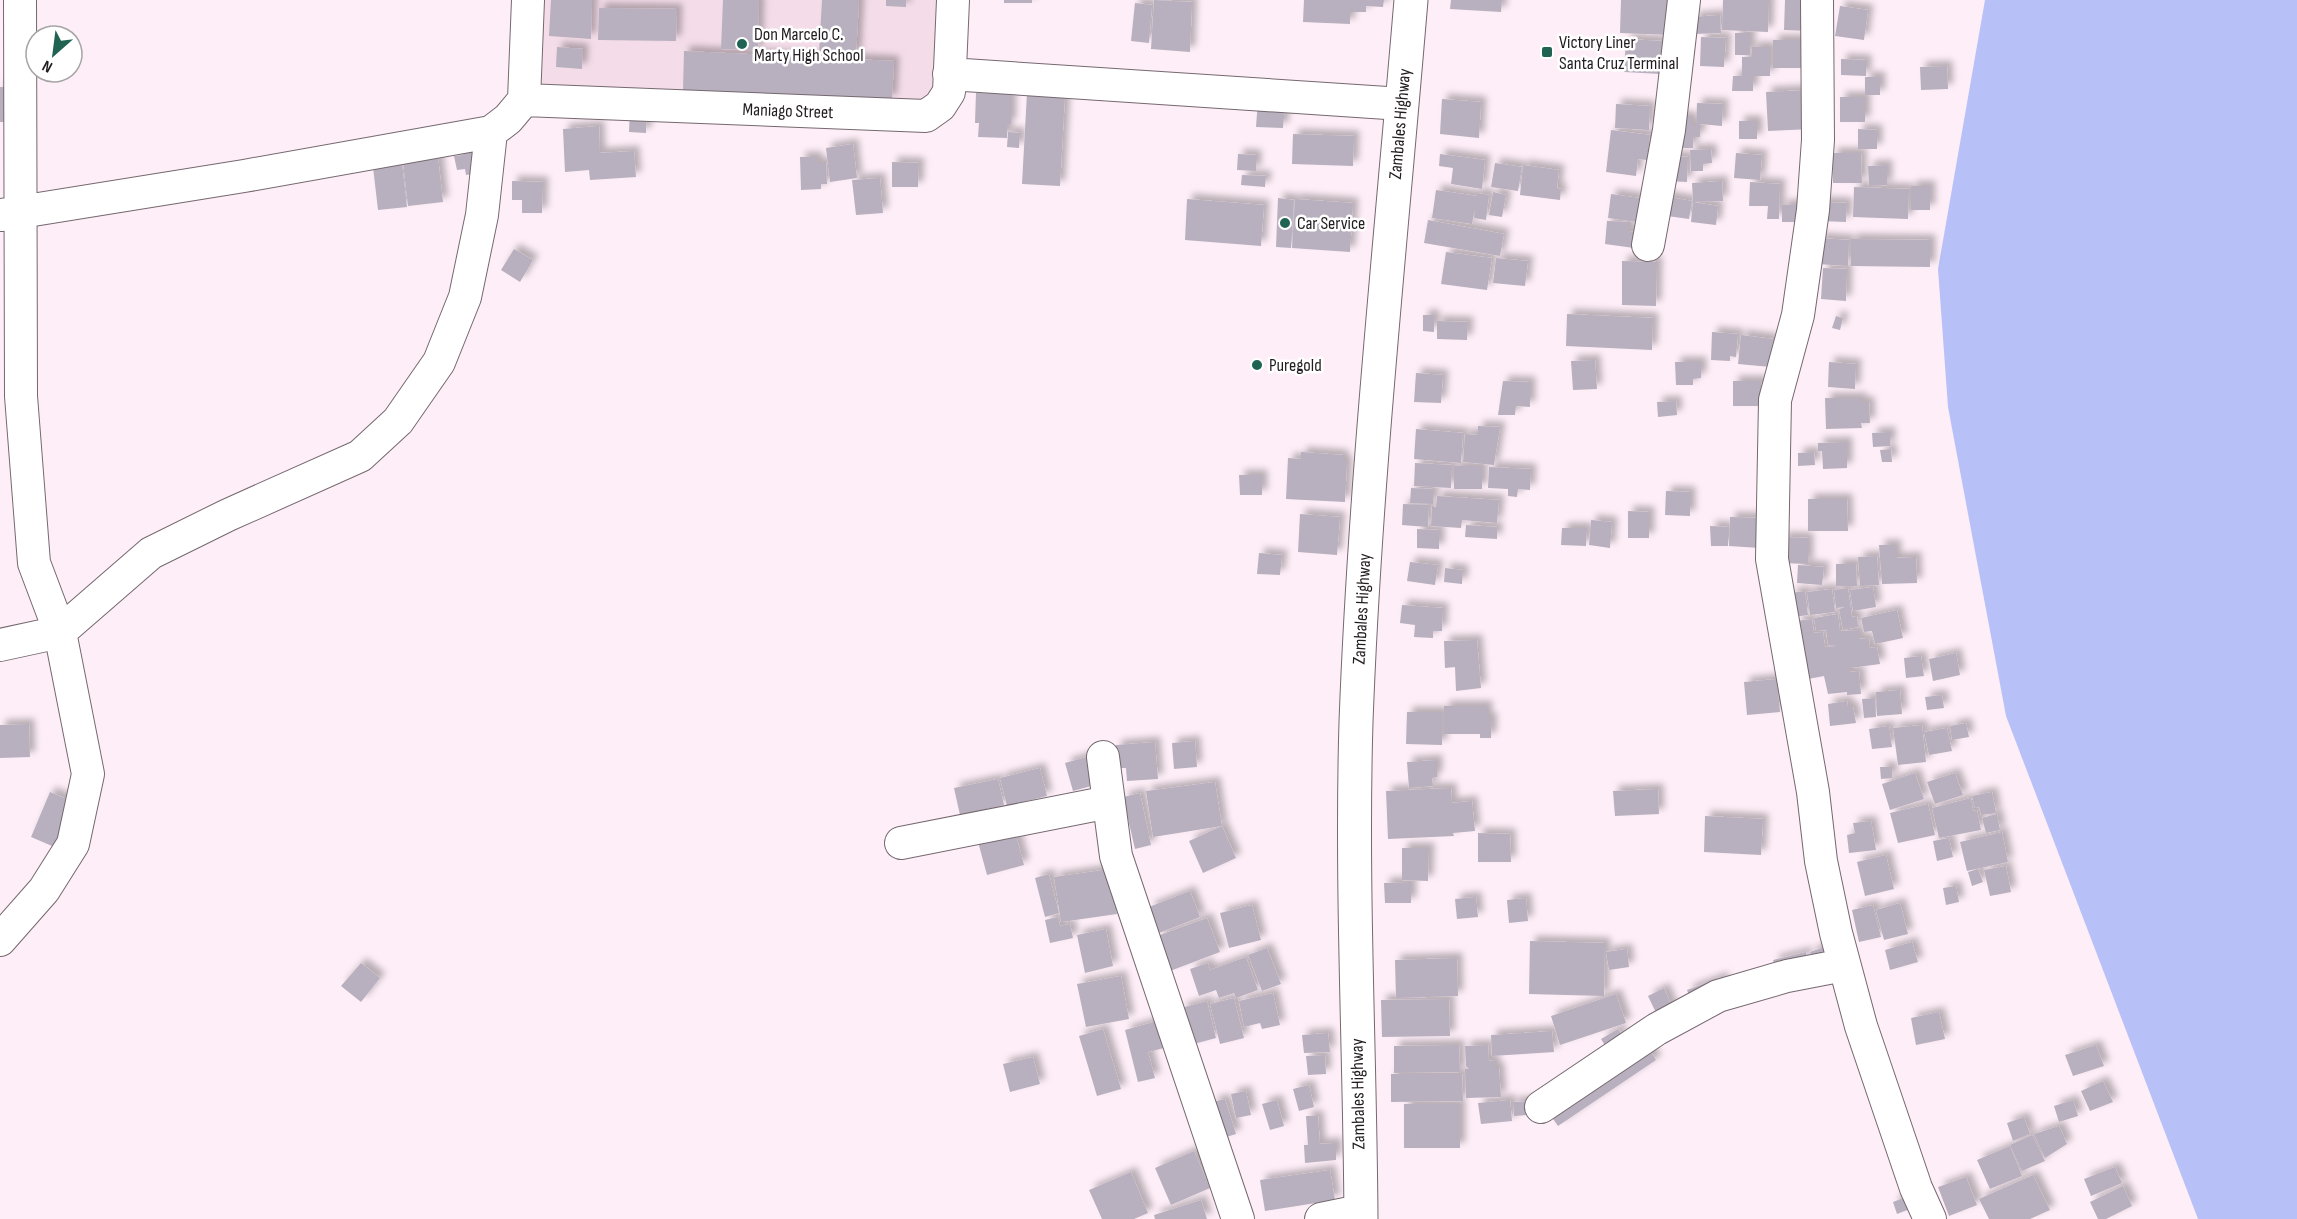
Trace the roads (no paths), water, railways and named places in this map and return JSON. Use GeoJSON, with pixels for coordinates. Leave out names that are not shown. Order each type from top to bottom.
{"type":"FeatureCollection","features":[{"type":"Feature","properties":{"kind":"main road","name":"Zambales Highway"},"geometry":{"type":"LineString","coordinates":[[1360,1215],[1355,899],[1356,723],[1366,540],[1411,0]]}},
{"type":"Feature","properties":{"kind":"street"},"geometry":{"type":"LineString","coordinates":[[0,940],[44,890],[73,844],[88,774],[60,632],[34,564],[21,396],[11,213],[20,0]]}},
{"type":"Feature","properties":{"kind":"street"},"geometry":{"type":"LineString","coordinates":[[11,213],[244,176],[491,132],[508,119],[524,100],[528,0]]}},
{"type":"Feature","properties":{"kind":"street","name":"Maniago Street"},"geometry":{"type":"LineString","coordinates":[[524,100],[926,116],[940,106],[949,92],[953,0]]}},
{"type":"Feature","properties":{"kind":"street"},"geometry":{"type":"LineString","coordinates":[[1648,245],[1669,130],[1684,0]]}},
{"type":"Feature","properties":{"kind":"street"},"geometry":{"type":"LineString","coordinates":[[1817,0],[1818,140],[1813,210],[1798,315],[1775,400],[1772,559],[1813,792],[1821,861],[1844,965],[1916,1188],[1930,1219]]}},
{"type":"Feature","properties":{"kind":"street"},"geometry":{"type":"LineString","coordinates":[[949,74],[1402,104]]}},
{"type":"Feature","properties":{"kind":"street"},"geometry":{"type":"LineString","coordinates":[[0,645],[60,632],[151,553],[228,515],[360,456],[398,421],[439,362],[465,297],[482,215],[491,132]]}},
{"type":"Feature","properties":{"kind":"street"},"geometry":{"type":"LineString","coordinates":[[1103,757],[1116,856],[1238,1219]]}},
{"type":"Feature","properties":{"kind":"street"},"geometry":{"type":"LineString","coordinates":[[901,843],[1109,802]]}},
{"type":"Feature","properties":{"kind":"street"},"geometry":{"type":"LineString","coordinates":[[1541,1107],[1657,1029],[1718,996],[1787,976],[1844,965]]}},
{"type":"Feature","properties":{"kind":"street"},"geometry":{"type":"LineString","coordinates":[[1321,1219],[1360,1215]]}},
{"type":"Feature","properties":{"kind":"water"},"geometry":{"type":"Polygon","coordinates":[[[1985,0],[2297,0],[2297,1219],[2198,1219],[2006,716],[1948,407],[1938,269],[1985,0]]]}},
{"type":"Feature","properties":{"kind":"place","name":"Don Marcelo C. Marty High School"},"geometry":{"type":"Point","coordinates":[742,44]}},
{"type":"Feature","properties":{"kind":"place","name":"Victory Liner Santa Cruz Terminal"},"geometry":{"type":"Point","coordinates":[1547,52]}},
{"type":"Feature","properties":{"kind":"place","name":"Car Service"},"geometry":{"type":"Point","coordinates":[1285,223]}},
{"type":"Feature","properties":{"kind":"place","name":"Puregold"},"geometry":{"type":"Point","coordinates":[1257,365]}}]}
